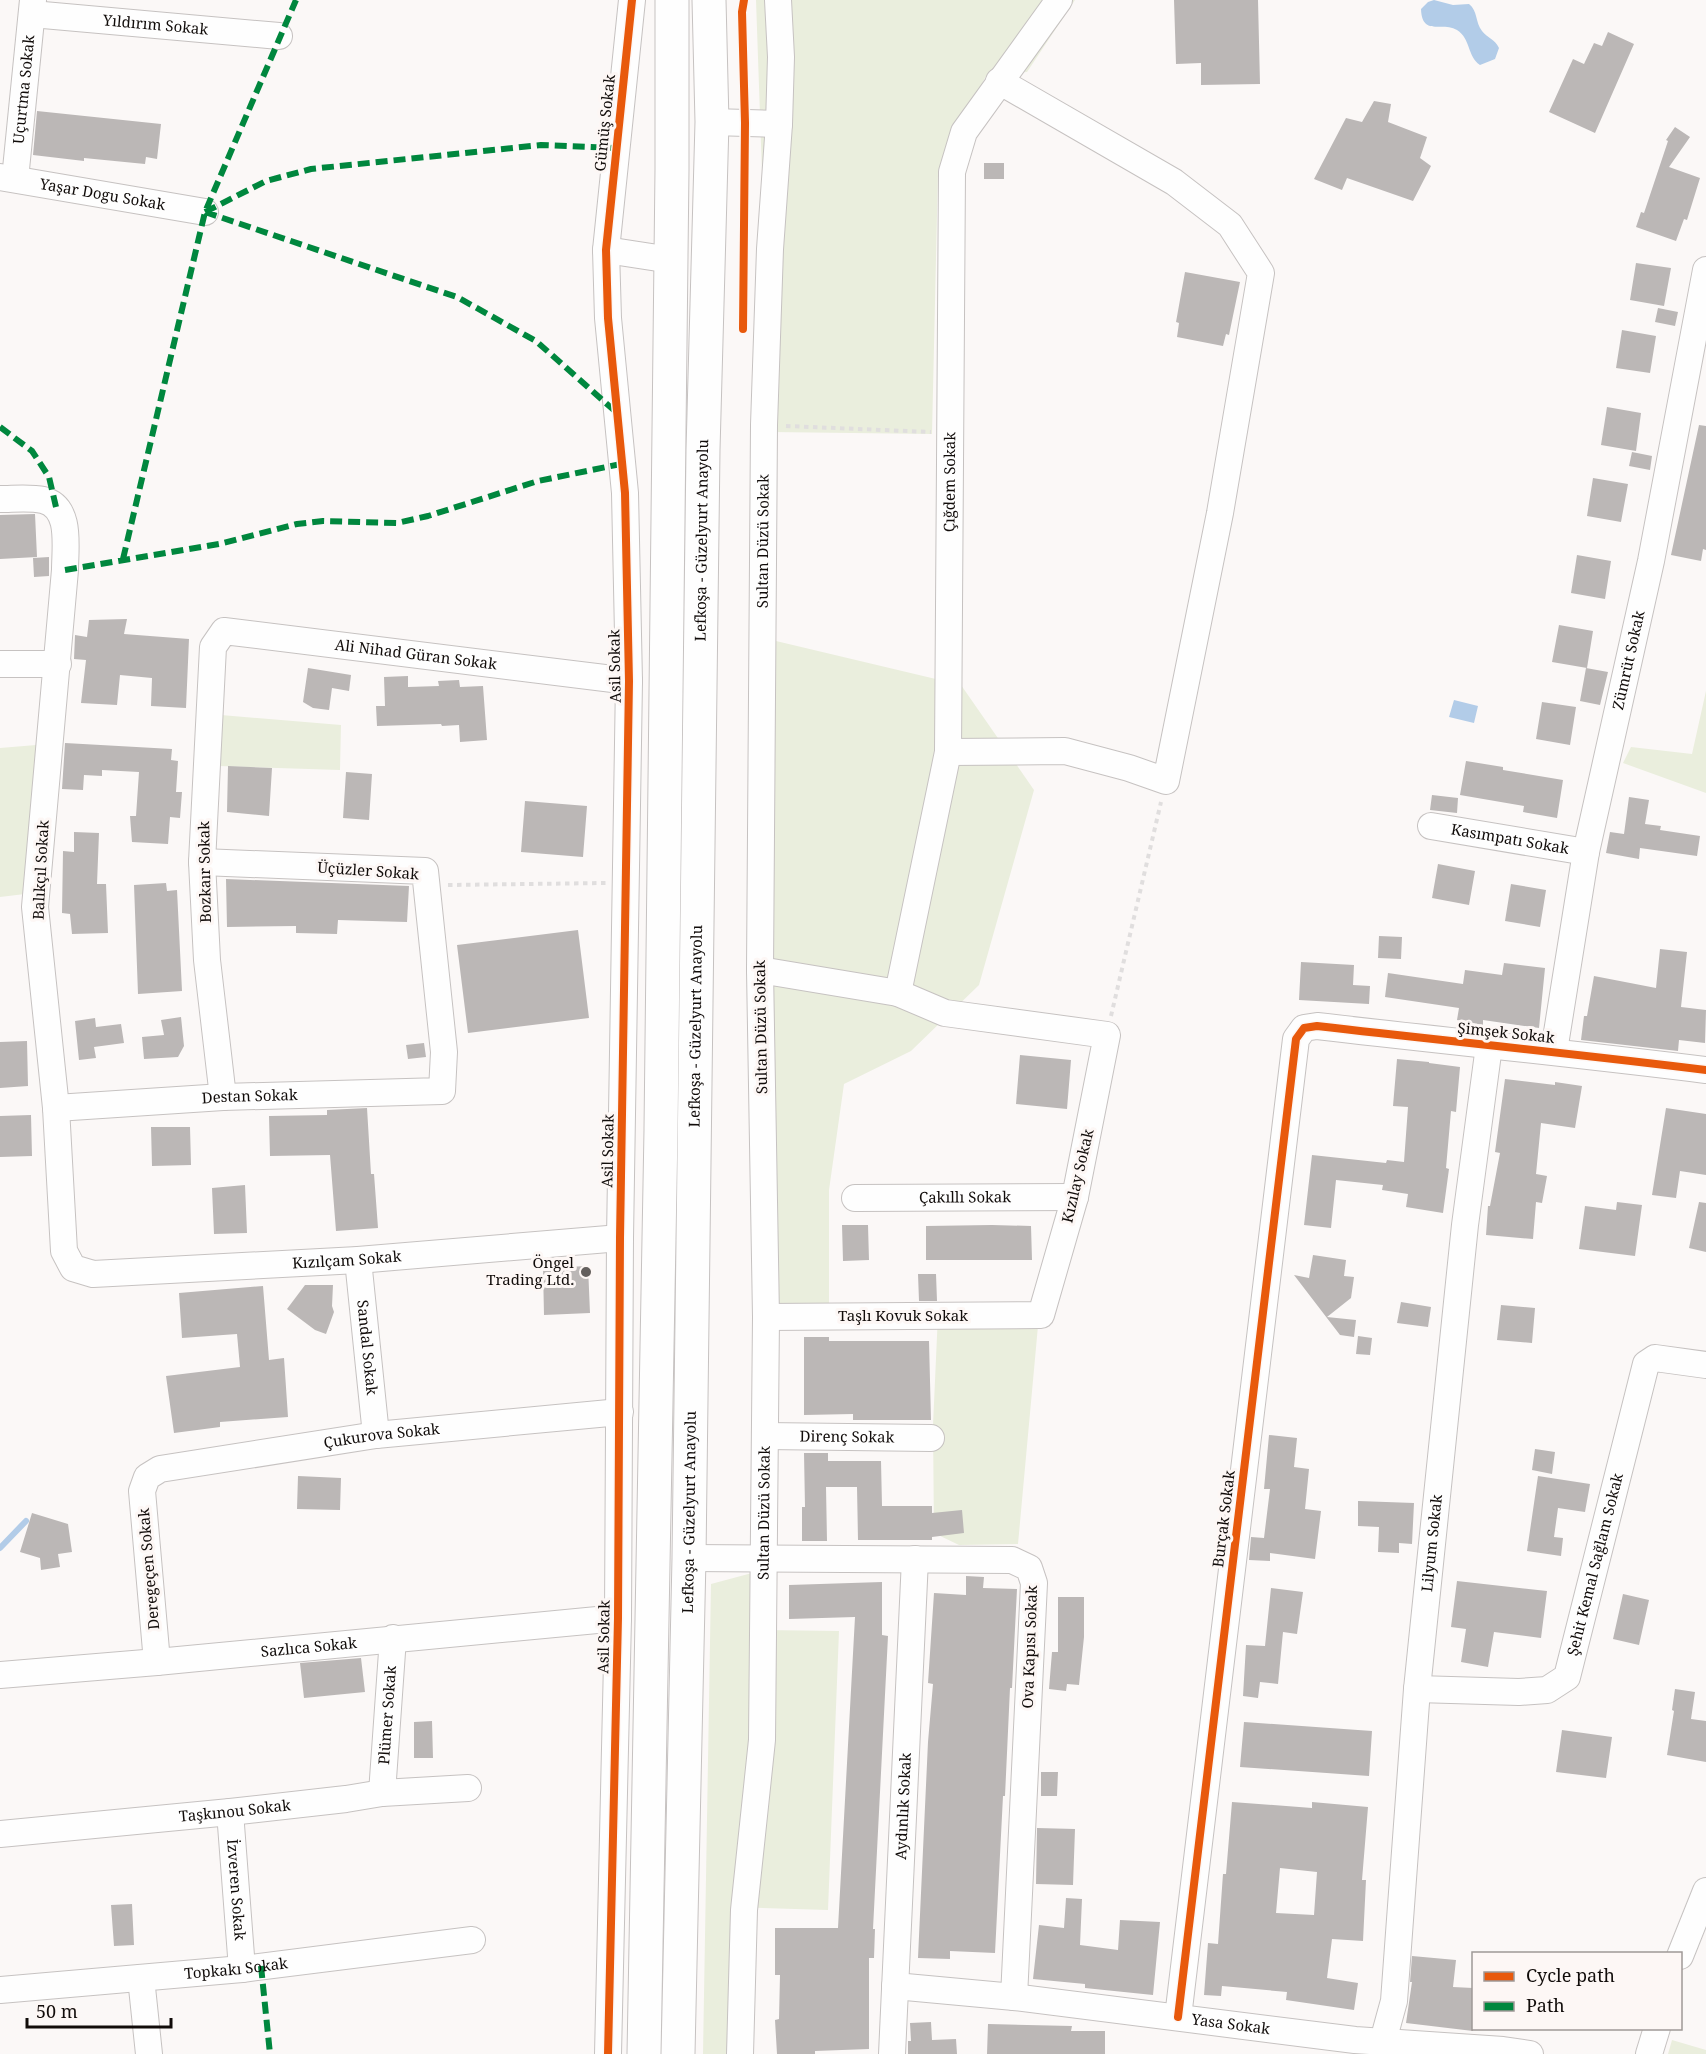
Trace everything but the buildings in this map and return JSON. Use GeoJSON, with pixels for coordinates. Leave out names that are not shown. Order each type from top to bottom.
{"type":"FeatureCollection","features":[{"type":"Feature","properties":{"kind":"highway"},"geometry":{"type":"LineString","coordinates":[[644,2054],[660,1154],[672,0]]}},
{"type":"Feature","properties":{"kind":"highway","name":"Lefkoşa - Güzelyurt Anayolu"},"geometry":{"type":"LineString","coordinates":[[678,2054],[689,1558],[703,450],[712,122],[709,0]]}},
{"type":"Feature","properties":{"kind":"street","name":"Gümüş Sokak"},"geometry":{"type":"LineString","coordinates":[[606,250],[632,0]]}},
{"type":"Feature","properties":{"kind":"street","name":"Sultan Düzü Sokak"},"geometry":{"type":"LineString","coordinates":[[740,2054],[744,1910],[762,1740],[765,1317],[760,970],[764,425],[770,249],[779,124],[781,57],[778,0]]}},
{"type":"Feature","properties":{"kind":"street","name":"Çığdem Sokak"},"geometry":{"type":"LineString","coordinates":[[898,993],[948,752],[952,172],[964,132],[1059,0]]}},
{"type":"Feature","properties":{"kind":"street","name":"Yıldırım Sokak"},"geometry":{"type":"LineString","coordinates":[[33,7],[279,36]]}},
{"type":"Feature","properties":{"kind":"street","name":"Uçurtma Sokak"},"geometry":{"type":"LineString","coordinates":[[7,178],[33,7]]}},
{"type":"Feature","properties":{"kind":"street"},"geometry":{"type":"LineString","coordinates":[[948,752],[1065,751],[1129,768],[1166,781],[1220,513],[1261,273],[1230,225],[1174,182],[999,81]]}},
{"type":"Feature","properties":{"kind":"street"},"geometry":{"type":"LineString","coordinates":[[712,122],[779,124]]}},
{"type":"Feature","properties":{"kind":"street","name":"Yaşar Dogu Sokak"},"geometry":{"type":"LineString","coordinates":[[7,178],[205,212]]}},
{"type":"Feature","properties":{"kind":"street"},"geometry":{"type":"LineString","coordinates":[[606,250],[671,260]]}},
{"type":"Feature","properties":{"kind":"street","name":"Asil Sokak"},"geometry":{"type":"LineString","coordinates":[[606,250],[608,318],[625,492],[629,681],[620,1238],[618,1618],[608,2054]]}},
{"type":"Feature","properties":{"kind":"street","name":"Zümrüt Sokak"},"geometry":{"type":"LineString","coordinates":[[1554,1051],[1586,852],[1651,561],[1706,270]]}},
{"type":"Feature","properties":{"kind":"street","name":"Balıkçıl Sokak"},"geometry":{"type":"LineString","coordinates":[[0,499],[43,500],[56,507],[64,521],[65,550],[58,664],[35,907],[56,1108],[64,1251],[73,1268]]}},
{"type":"Feature","properties":{"kind":"street","name":"Ali Nihad Güran Sokak"},"geometry":{"type":"LineString","coordinates":[[213,647],[224,631],[629,681]]}},
{"type":"Feature","properties":{"kind":"street","name":"Bozkaır Sokak"},"geometry":{"type":"LineString","coordinates":[[213,647],[201,862],[207,960],[223,1097]]}},
{"type":"Feature","properties":{"kind":"street"},"geometry":{"type":"LineString","coordinates":[[0,664],[58,664]]}},
{"type":"Feature","properties":{"kind":"street","name":"Kasımpatı Sokak"},"geometry":{"type":"LineString","coordinates":[[1431,826],[1586,852]]}},
{"type":"Feature","properties":{"kind":"street","name":"Üçüzler Sokak"},"geometry":{"type":"LineString","coordinates":[[201,862],[425,872],[444,1052],[442,1091]]}},
{"type":"Feature","properties":{"kind":"street"},"geometry":{"type":"LineString","coordinates":[[760,970],[898,993],[945,1013],[1107,1035]]}},
{"type":"Feature","properties":{"kind":"street","name":"Şimşek Sokak"},"geometry":{"type":"LineString","coordinates":[[1304,1028],[1317,1026],[1706,1070]]}},
{"type":"Feature","properties":{"kind":"street","name":"Burçak Sokak"},"geometry":{"type":"LineString","coordinates":[[1178,2017],[1296,1039],[1304,1028]]}},
{"type":"Feature","properties":{"kind":"street","name":"Kızılay Sokak"},"geometry":{"type":"LineString","coordinates":[[1041,1315],[1075,1197],[1107,1035]]}},
{"type":"Feature","properties":{"kind":"street","name":"Lilyum Sokak"},"geometry":{"type":"LineString","coordinates":[[1383,2041],[1394,2001],[1417,1689],[1465,1225],[1489,1046]]}},
{"type":"Feature","properties":{"kind":"street","name":"Destan Sokak"},"geometry":{"type":"LineString","coordinates":[[56,1108],[223,1097],[442,1091]]}},
{"type":"Feature","properties":{"kind":"street","name":"Çakıllı Sokak"},"geometry":{"type":"LineString","coordinates":[[855,1198],[1075,1197]]}},
{"type":"Feature","properties":{"kind":"street","name":"Kızılçam Sokak"},"geometry":{"type":"LineString","coordinates":[[73,1268],[93,1275],[358,1260],[620,1238]]}},
{"type":"Feature","properties":{"kind":"street","name":"Sandal Sokak"},"geometry":{"type":"LineString","coordinates":[[358,1260],[376,1436]]}},
{"type":"Feature","properties":{"kind":"street","name":"Taşlı Kovuk Sokak"},"geometry":{"type":"LineString","coordinates":[[765,1317],[1041,1315]]}},
{"type":"Feature","properties":{"kind":"street","name":"Şehit Kemal Sağlam Sokak"},"geometry":{"type":"LineString","coordinates":[[1417,1689],[1519,1692],[1547,1690],[1567,1677],[1646,1364],[1655,1358],[1706,1365]]}},
{"type":"Feature","properties":{"kind":"street","name":"Çukurova Sokak"},"geometry":{"type":"LineString","coordinates":[[147,1477],[160,1469],[376,1436],[620,1412]]}},
{"type":"Feature","properties":{"kind":"street","name":"Direnç Sokak"},"geometry":{"type":"LineString","coordinates":[[765,1436],[931,1438]]}},
{"type":"Feature","properties":{"kind":"street","name":"Deregeçen Sokak"},"geometry":{"type":"LineString","coordinates":[[147,1477],[142,1491],[157,1662]]}},
{"type":"Feature","properties":{"kind":"street","name":"Ova Kapısı Sokak"},"geometry":{"type":"LineString","coordinates":[[689,1558],[1012,1560],[1029,1568],[1034,1584],[1014,1997]]}},
{"type":"Feature","properties":{"kind":"street","name":"Aydınlık Sokak"},"geometry":{"type":"LineString","coordinates":[[892,2054],[915,1559]]}},
{"type":"Feature","properties":{"kind":"street","name":"Sazlıca Sokak"},"geometry":{"type":"LineString","coordinates":[[0,1675],[618,1618]]}},
{"type":"Feature","properties":{"kind":"street","name":"Plümer Sokak"},"geometry":{"type":"LineString","coordinates":[[382,1793],[393,1638]]}},
{"type":"Feature","properties":{"kind":"street","name":"Taşkınou Sokak"},"geometry":{"type":"LineString","coordinates":[[0,1834],[230,1812],[382,1793],[468,1788]]}},
{"type":"Feature","properties":{"kind":"street","name":"İzveren Sokak"},"geometry":{"type":"LineString","coordinates":[[230,1812],[242,1969]]}},
{"type":"Feature","properties":{"kind":"street"},"geometry":{"type":"LineString","coordinates":[[1682,1952],[1703,1904]]}},
{"type":"Feature","properties":{"kind":"street","name":"Topkakı Sokak"},"geometry":{"type":"LineString","coordinates":[[0,1990],[242,1969],[472,1940]]}},
{"type":"Feature","properties":{"kind":"street"},"geometry":{"type":"LineString","coordinates":[[141,1977],[149,2054]]}},
{"type":"Feature","properties":{"kind":"street","name":"Yasa Sokak"},"geometry":{"type":"LineString","coordinates":[[895,1986],[1014,1997],[1355,2040],[1503,2050],[1530,2054]]}},
{"type":"Feature","properties":{"kind":"street"},"geometry":{"type":"LineString","coordinates":[[1649,2054],[1655,2030]]}},
{"type":"Feature","properties":{"kind":"path"},"geometry":{"type":"LineString","coordinates":[[764,425],[951,433]]}},
{"type":"Feature","properties":{"kind":"path"},"geometry":{"type":"LineString","coordinates":[[1107,1035],[1166,781]]}},
{"type":"Feature","properties":{"kind":"path"},"geometry":{"type":"LineString","coordinates":[[426,886],[626,883]]}},
{"type":"Feature","properties":{"kind":"green space"},"geometry":{"type":"Polygon","coordinates":[[[756,0],[1075,0],[1027,72],[986,76],[938,171],[932,434],[771,432],[756,0]]]}},
{"type":"Feature","properties":{"kind":"green space"},"geometry":{"type":"Polygon","coordinates":[[[776,641],[961,685],[1034,790],[979,985],[911,1051],[844,1084],[829,1190],[829,1306],[752,1308],[776,641]]]}},
{"type":"Feature","properties":{"kind":"green space"},"geometry":{"type":"Polygon","coordinates":[[[1706,691],[1706,793],[1623,763],[1631,747],[1692,754],[1706,691]]]}},
{"type":"Feature","properties":{"kind":"green space"},"geometry":{"type":"Polygon","coordinates":[[[221,715],[341,725],[340,770],[219,766],[221,715]]]}},
{"type":"Feature","properties":{"kind":"green space"},"geometry":{"type":"Polygon","coordinates":[[[36,745],[25,894],[0,897],[0,748],[36,745]]]}},
{"type":"Feature","properties":{"kind":"green space"},"geometry":{"type":"Polygon","coordinates":[[[938,1314],[1039,1315],[1018,1544],[959,1545],[934,1533],[933,1425],[938,1314]]]}},
{"type":"Feature","properties":{"kind":"green space"},"geometry":{"type":"Polygon","coordinates":[[[752,1573],[753,1630],[839,1631],[828,1910],[731,1907],[729,2054],[703,2054],[711,1584],[752,1573]]]}},
{"type":"Feature","properties":{"kind":"green space"},"geometry":{"type":"Polygon","coordinates":[[[1672,2040],[1706,2050],[1706,2054],[1668,2054],[1672,2040]]]}},
{"type":"Feature","properties":{"kind":"water"},"geometry":{"type":"Polygon","coordinates":[[[1434,0],[1453,5],[1469,4],[1474,10],[1482,31],[1499,48],[1495,59],[1480,65],[1473,57],[1465,38],[1457,30],[1429,26],[1425,23],[1421,9],[1434,0]]]}},
{"type":"Feature","properties":{"kind":"water"},"geometry":{"type":"Polygon","coordinates":[[[1454,700],[1478,706],[1474,723],[1449,717],[1454,700]]]}},
{"type":"Feature","properties":{"kind":"waterway"},"geometry":{"type":"LineString","coordinates":[[0,1548],[26,1521]]}},
{"type":"Feature","properties":{"kind":"marked path"},"geometry":{"type":"LineString","coordinates":[[123,559],[205,212],[296,0]]}},
{"type":"Feature","properties":{"kind":"marked path"},"geometry":{"type":"LineString","coordinates":[[205,212],[266,181],[311,169],[541,145],[617,148]]}},
{"type":"Feature","properties":{"kind":"marked path"},"geometry":{"type":"LineString","coordinates":[[205,212],[457,297],[536,341],[616,412]]}},
{"type":"Feature","properties":{"kind":"marked path"},"geometry":{"type":"LineString","coordinates":[[0,427],[32,451],[49,477],[56,507]]}},
{"type":"Feature","properties":{"kind":"marked path"},"geometry":{"type":"LineString","coordinates":[[65,570],[219,544],[297,524],[323,521],[397,523],[428,516],[538,481],[621,464]]}},
{"type":"Feature","properties":{"kind":"marked path"},"geometry":{"type":"LineString","coordinates":[[261,1966],[270,2054]]}},
{"type":"Feature","properties":{"kind":"cycle path"},"geometry":{"type":"LineString","coordinates":[[608,2054],[618,1618],[620,1238],[629,681],[625,493],[608,318],[606,250],[632,0]]}},
{"type":"Feature","properties":{"kind":"cycle path"},"geometry":{"type":"LineString","coordinates":[[743,329],[745,123],[742,12],[744,0]]}},
{"type":"Feature","properties":{"kind":"cycle path"},"geometry":{"type":"LineString","coordinates":[[1178,2017],[1296,1039],[1304,1028],[1317,1026],[1706,1070]]}},
{"type":"Feature","properties":{"kind":"place","name":"Öngel Trading Ltd."},"geometry":{"type":"Point","coordinates":[586,1272]}}]}
